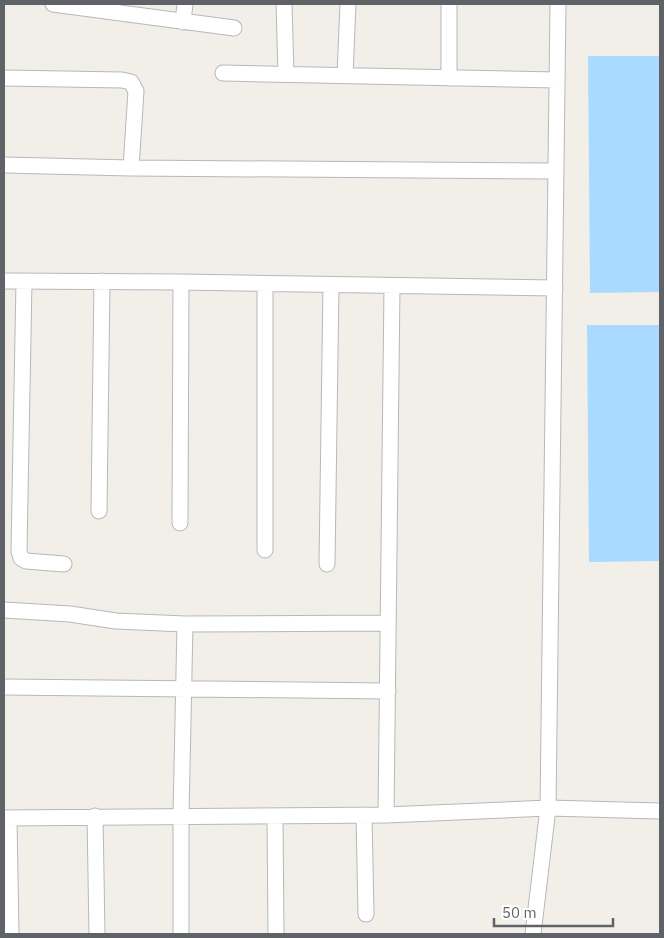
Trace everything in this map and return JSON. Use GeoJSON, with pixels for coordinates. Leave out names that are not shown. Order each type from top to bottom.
{"type":"FeatureCollection","features":[{"type":"Feature","properties":{"kind":"street"},"geometry":{"type":"LineString","coordinates":[[53,4],[80,6],[234,28]]}},
{"type":"Feature","properties":{"kind":"street"},"geometry":{"type":"LineString","coordinates":[[183,22],[185,4]]}},
{"type":"Feature","properties":{"kind":"street"},"geometry":{"type":"LineString","coordinates":[[284,4],[286,74]]}},
{"type":"Feature","properties":{"kind":"street"},"geometry":{"type":"LineString","coordinates":[[345,75],[348,4]]}},
{"type":"Feature","properties":{"kind":"street"},"geometry":{"type":"LineString","coordinates":[[449,4],[449,78]]}},
{"type":"Feature","properties":{"kind":"street"},"geometry":{"type":"LineString","coordinates":[[533,934],[548,808],[558,4]]}},
{"type":"Feature","properties":{"kind":"street"},"geometry":{"type":"LineString","coordinates":[[223,73],[557,80]]}},
{"type":"Feature","properties":{"kind":"street"},"geometry":{"type":"LineString","coordinates":[[4,78],[122,80],[131,82],[136,91],[131,168]]}},
{"type":"Feature","properties":{"kind":"street"},"geometry":{"type":"LineString","coordinates":[[4,165],[131,168],[556,171]]}},
{"type":"Feature","properties":{"kind":"street"},"geometry":{"type":"LineString","coordinates":[[4,281],[555,288]]}},
{"type":"Feature","properties":{"kind":"street"},"geometry":{"type":"LineString","coordinates":[[24,281],[19,551],[21,558],[26,561],[64,564]]}},
{"type":"Feature","properties":{"kind":"street"},"geometry":{"type":"LineString","coordinates":[[99,511],[102,281]]}},
{"type":"Feature","properties":{"kind":"street"},"geometry":{"type":"LineString","coordinates":[[180,523],[181,282]]}},
{"type":"Feature","properties":{"kind":"street"},"geometry":{"type":"LineString","coordinates":[[265,284],[265,550]]}},
{"type":"Feature","properties":{"kind":"street"},"geometry":{"type":"LineString","coordinates":[[327,564],[330,285]]}},
{"type":"Feature","properties":{"kind":"street"},"geometry":{"type":"LineString","coordinates":[[386,815],[392,286]]}},
{"type":"Feature","properties":{"kind":"street"},"geometry":{"type":"LineString","coordinates":[[4,610],[62,613],[116,621],[185,624],[388,623]]}},
{"type":"Feature","properties":{"kind":"street"},"geometry":{"type":"LineString","coordinates":[[181,934],[181,816],[185,624]]}},
{"type":"Feature","properties":{"kind":"street"},"geometry":{"type":"LineString","coordinates":[[4,687],[388,691]]}},
{"type":"Feature","properties":{"kind":"street"},"geometry":{"type":"LineString","coordinates":[[11,934],[6,818],[386,815],[548,808],[660,811]]}},
{"type":"Feature","properties":{"kind":"street"},"geometry":{"type":"LineString","coordinates":[[364,815],[366,914]]}},
{"type":"Feature","properties":{"kind":"street"},"geometry":{"type":"LineString","coordinates":[[95,816],[97,934]]}},
{"type":"Feature","properties":{"kind":"street"},"geometry":{"type":"LineString","coordinates":[[275,816],[276,934]]}},
{"type":"Feature","properties":{"kind":"water"},"geometry":{"type":"Polygon","coordinates":[[[588,56],[660,56],[660,292],[590,293],[588,56]]]}},
{"type":"Feature","properties":{"kind":"water"},"geometry":{"type":"Polygon","coordinates":[[[587,325],[660,325],[660,561],[589,562],[587,325]]]}}]}
